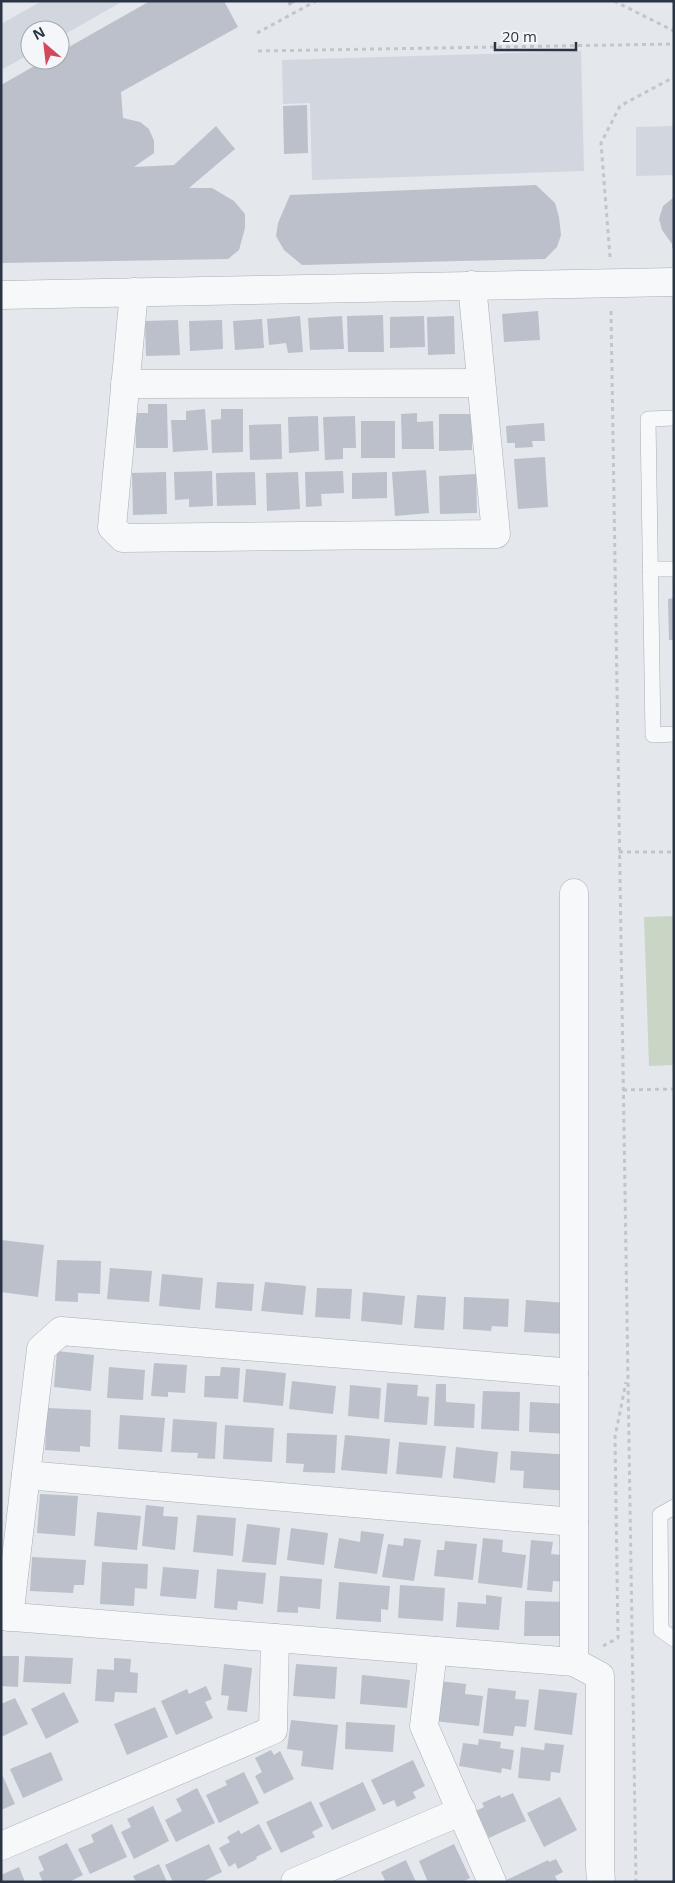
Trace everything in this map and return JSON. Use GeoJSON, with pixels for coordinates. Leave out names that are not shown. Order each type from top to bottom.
{"type":"FeatureCollection","features":[{"type":"Feature","properties":{"kind":"street"},"geometry":{"type":"LineString","coordinates":[[1,295],[674,282]]}},
{"type":"Feature","properties":{"kind":"street"},"geometry":{"type":"LineString","coordinates":[[134,292],[112,527],[123,538],[496,534],[472,285]]}},
{"type":"Feature","properties":{"kind":"street"},"geometry":{"type":"LineString","coordinates":[[125,384],[482,383]]}},
{"type":"Feature","properties":{"kind":"street"},"geometry":{"type":"LineString","coordinates":[[574,893],[574,1662]]}},
{"type":"Feature","properties":{"kind":"street"},"geometry":{"type":"LineString","coordinates":[[574,1373],[61,1331],[41,1348],[26,1475],[5,1616],[574,1662],[600,1676],[601,1882]]}},
{"type":"Feature","properties":{"kind":"street"},"geometry":{"type":"LineString","coordinates":[[26,1475],[574,1522]]}},
{"type":"Feature","properties":{"kind":"street"},"geometry":{"type":"LineString","coordinates":[[1,1846],[273,1730],[275,1638]]}},
{"type":"Feature","properties":{"kind":"street"},"geometry":{"type":"LineString","coordinates":[[433,1651],[424,1726],[492,1882]]}},
{"type":"Feature","properties":{"kind":"street"},"geometry":{"type":"LineString","coordinates":[[295,1882],[462,1811]]}},
{"type":"Feature","properties":{"kind":"lane"},"geometry":{"type":"LineString","coordinates":[[674,418],[648,419],[653,735],[674,734]]}},
{"type":"Feature","properties":{"kind":"lane"},"geometry":{"type":"LineString","coordinates":[[650,569],[674,569]]}},
{"type":"Feature","properties":{"kind":"lane"},"geometry":{"type":"LineString","coordinates":[[674,1507],[660,1515],[661,1630],[674,1639]]}},
{"type":"Feature","properties":{"kind":"path"},"geometry":{"type":"LineString","coordinates":[[257,33],[316,1]]}},
{"type":"Feature","properties":{"kind":"path"},"geometry":{"type":"LineString","coordinates":[[614,1],[674,31]]}},
{"type":"Feature","properties":{"kind":"path"},"geometry":{"type":"LineString","coordinates":[[258,51],[674,44]]}},
{"type":"Feature","properties":{"kind":"path"},"geometry":{"type":"LineString","coordinates":[[610,258],[601,143],[620,106],[674,77]]}},
{"type":"Feature","properties":{"kind":"path"},"geometry":{"type":"LineString","coordinates":[[611,303],[636,1882]]}},
{"type":"Feature","properties":{"kind":"path"},"geometry":{"type":"LineString","coordinates":[[619,852],[674,852]]}},
{"type":"Feature","properties":{"kind":"path"},"geometry":{"type":"LineString","coordinates":[[623,1090],[674,1088]]}},
{"type":"Feature","properties":{"kind":"path"},"geometry":{"type":"LineString","coordinates":[[574,1662],[618,1638],[615,1437],[628,1375]]}},
{"type":"Feature","properties":{"kind":"shaded area"},"geometry":{"type":"Polygon","coordinates":[[[42,1],[123,1],[70,31],[70,20],[20,20],[20,60],[1,70],[1,24],[42,1]]]}},
{"type":"Feature","properties":{"kind":"shaded area"},"geometry":{"type":"Polygon","coordinates":[[[581,51],[584,171],[312,180],[310,103],[283,104],[282,60],[581,51]]]}},
{"type":"Feature","properties":{"kind":"shaded area"},"geometry":{"type":"Polygon","coordinates":[[[674,126],[674,175],[636,176],[636,127],[674,126]]]}},
{"type":"Feature","properties":{"kind":"green space"},"geometry":{"type":"Polygon","coordinates":[[[674,916],[674,1065],[649,1066],[644,917],[674,916]]]}},
{"type":"Feature","properties":{"kind":"building"},"geometry":{"type":"Polygon","coordinates":[[[150,1],[224,1],[238,27],[121,92],[123,118],[140,122],[149,129],[154,141],[154,153],[134,167],[174,165],[216,126],[235,149],[189,188],[212,188],[234,201],[245,214],[245,228],[239,250],[228,259],[1,263],[1,85],[27,70],[70,70],[70,46],[150,1]]]}},
{"type":"Feature","properties":{"kind":"building"},"geometry":{"type":"Polygon","coordinates":[[[287,1],[297,1],[289,6],[287,1]]]}},
{"type":"Feature","properties":{"kind":"building"},"geometry":{"type":"Polygon","coordinates":[[[307,105],[308,153],[284,154],[283,106],[307,105]]]}},
{"type":"Feature","properties":{"kind":"building"},"geometry":{"type":"Polygon","coordinates":[[[536,185],[555,203],[559,217],[561,235],[557,247],[545,259],[302,265],[284,250],[276,236],[278,223],[290,195],[536,185]]]}},
{"type":"Feature","properties":{"kind":"building"},"geometry":{"type":"Polygon","coordinates":[[[674,197],[674,248],[672,248],[672,244],[662,230],[659,219],[663,206],[674,197]]]}},
{"type":"Feature","properties":{"kind":"building"},"geometry":{"type":"Polygon","coordinates":[[[538,311],[540,340],[504,342],[502,314],[538,311]]]}},
{"type":"Feature","properties":{"kind":"building"},"geometry":{"type":"Polygon","coordinates":[[[383,315],[384,352],[348,352],[347,316],[383,315]]]}},
{"type":"Feature","properties":{"kind":"building"},"geometry":{"type":"Polygon","coordinates":[[[300,316],[303,352],[288,353],[286,343],[269,345],[267,319],[300,316]]]}},
{"type":"Feature","properties":{"kind":"building"},"geometry":{"type":"Polygon","coordinates":[[[342,316],[344,349],[310,350],[308,318],[342,316]]]}},
{"type":"Feature","properties":{"kind":"building"},"geometry":{"type":"Polygon","coordinates":[[[424,316],[425,347],[390,348],[390,317],[424,316]]]}},
{"type":"Feature","properties":{"kind":"building"},"geometry":{"type":"Polygon","coordinates":[[[454,316],[455,354],[428,355],[427,317],[454,316]]]}},
{"type":"Feature","properties":{"kind":"building"},"geometry":{"type":"Polygon","coordinates":[[[262,319],[264,348],[235,350],[233,321],[262,319]]]}},
{"type":"Feature","properties":{"kind":"building"},"geometry":{"type":"Polygon","coordinates":[[[178,320],[180,355],[146,356],[145,321],[178,320]]]}},
{"type":"Feature","properties":{"kind":"building"},"geometry":{"type":"Polygon","coordinates":[[[222,320],[223,349],[190,351],[189,321],[222,320]]]}},
{"type":"Feature","properties":{"kind":"building"},"geometry":{"type":"Polygon","coordinates":[[[148,404],[167,404],[168,448],[136,448],[135,413],[148,413],[148,404]]]}},
{"type":"Feature","properties":{"kind":"building"},"geometry":{"type":"Polygon","coordinates":[[[205,409],[208,450],[173,452],[171,420],[186,420],[186,411],[205,409]]]}},
{"type":"Feature","properties":{"kind":"building"},"geometry":{"type":"Polygon","coordinates":[[[221,409],[243,409],[243,452],[212,453],[211,420],[221,419],[221,409]]]}},
{"type":"Feature","properties":{"kind":"building"},"geometry":{"type":"Polygon","coordinates":[[[417,413],[417,422],[433,421],[434,449],[402,449],[401,414],[417,413]]]}},
{"type":"Feature","properties":{"kind":"building"},"geometry":{"type":"Polygon","coordinates":[[[439,414],[472,414],[472,450],[439,451],[439,414]]]}},
{"type":"Feature","properties":{"kind":"building"},"geometry":{"type":"Polygon","coordinates":[[[318,416],[319,451],[289,453],[288,417],[318,416]]]}},
{"type":"Feature","properties":{"kind":"building"},"geometry":{"type":"Polygon","coordinates":[[[355,416],[356,448],[343,448],[343,459],[325,460],[323,417],[355,416]]]}},
{"type":"Feature","properties":{"kind":"building"},"geometry":{"type":"Polygon","coordinates":[[[361,421],[395,421],[395,458],[361,458],[361,421]]]}},
{"type":"Feature","properties":{"kind":"building"},"geometry":{"type":"Polygon","coordinates":[[[544,423],[545,441],[532,441],[533,447],[515,448],[515,443],[507,443],[506,426],[544,423]]]}},
{"type":"Feature","properties":{"kind":"building"},"geometry":{"type":"Polygon","coordinates":[[[281,424],[282,459],[250,460],[249,425],[281,424]]]}},
{"type":"Feature","properties":{"kind":"building"},"geometry":{"type":"Polygon","coordinates":[[[545,457],[548,507],[518,509],[514,459],[545,457]]]}},
{"type":"Feature","properties":{"kind":"building"},"geometry":{"type":"Polygon","coordinates":[[[426,470],[429,513],[395,516],[392,472],[426,470]]]}},
{"type":"Feature","properties":{"kind":"building"},"geometry":{"type":"Polygon","coordinates":[[[212,471],[213,506],[189,507],[189,499],[175,500],[174,472],[212,471]]]}},
{"type":"Feature","properties":{"kind":"building"},"geometry":{"type":"Polygon","coordinates":[[[343,471],[344,493],[321,494],[322,506],[306,507],[305,472],[343,471]]]}},
{"type":"Feature","properties":{"kind":"building"},"geometry":{"type":"Polygon","coordinates":[[[166,472],[167,514],[133,515],[132,473],[166,472]]]}},
{"type":"Feature","properties":{"kind":"building"},"geometry":{"type":"Polygon","coordinates":[[[255,472],[256,505],[217,506],[216,473],[255,472]]]}},
{"type":"Feature","properties":{"kind":"building"},"geometry":{"type":"Polygon","coordinates":[[[298,472],[300,509],[267,511],[266,473],[298,472]]]}},
{"type":"Feature","properties":{"kind":"building"},"geometry":{"type":"Polygon","coordinates":[[[387,472],[387,498],[352,499],[352,473],[387,472]]]}},
{"type":"Feature","properties":{"kind":"building"},"geometry":{"type":"Polygon","coordinates":[[[476,474],[477,513],[440,514],[439,476],[476,474]]]}},
{"type":"Feature","properties":{"kind":"building"},"geometry":{"type":"Polygon","coordinates":[[[674,598],[674,640],[669,640],[668,599],[674,598]]]}},
{"type":"Feature","properties":{"kind":"building"},"geometry":{"type":"Polygon","coordinates":[[[1,1240],[44,1245],[38,1297],[1,1292],[1,1240]]]}},
{"type":"Feature","properties":{"kind":"building"},"geometry":{"type":"Polygon","coordinates":[[[57,1260],[101,1261],[100,1294],[78,1293],[78,1302],[55,1301],[57,1260]]]}},
{"type":"Feature","properties":{"kind":"building"},"geometry":{"type":"Polygon","coordinates":[[[110,1268],[152,1271],[149,1302],[107,1299],[110,1268]]]}},
{"type":"Feature","properties":{"kind":"building"},"geometry":{"type":"Polygon","coordinates":[[[162,1274],[203,1278],[200,1310],[159,1306],[162,1274]]]}},
{"type":"Feature","properties":{"kind":"building"},"geometry":{"type":"Polygon","coordinates":[[[217,1282],[254,1284],[252,1311],[215,1308],[217,1282]]]}},
{"type":"Feature","properties":{"kind":"building"},"geometry":{"type":"Polygon","coordinates":[[[265,1282],[306,1286],[303,1315],[261,1311],[265,1282]]]}},
{"type":"Feature","properties":{"kind":"building"},"geometry":{"type":"Polygon","coordinates":[[[317,1288],[352,1289],[350,1319],[315,1317],[317,1288]]]}},
{"type":"Feature","properties":{"kind":"building"},"geometry":{"type":"Polygon","coordinates":[[[363,1292],[405,1296],[402,1325],[361,1321],[363,1292]]]}},
{"type":"Feature","properties":{"kind":"building"},"geometry":{"type":"Polygon","coordinates":[[[417,1295],[446,1297],[444,1330],[414,1328],[417,1295]]]}},
{"type":"Feature","properties":{"kind":"building"},"geometry":{"type":"Polygon","coordinates":[[[464,1297],[509,1299],[508,1327],[492,1326],[491,1331],[463,1329],[464,1297]]]}},
{"type":"Feature","properties":{"kind":"building"},"geometry":{"type":"Polygon","coordinates":[[[526,1300],[567,1303],[565,1334],[524,1332],[526,1300]]]}},
{"type":"Feature","properties":{"kind":"building"},"geometry":{"type":"Polygon","coordinates":[[[57,1351],[94,1355],[91,1391],[54,1387],[57,1351]]]}},
{"type":"Feature","properties":{"kind":"building"},"geometry":{"type":"Polygon","coordinates":[[[154,1363],[187,1365],[185,1393],[168,1392],[168,1397],[151,1396],[154,1363]]]}},
{"type":"Feature","properties":{"kind":"building"},"geometry":{"type":"Polygon","coordinates":[[[109,1367],[145,1370],[143,1400],[107,1398],[109,1367]]]}},
{"type":"Feature","properties":{"kind":"building"},"geometry":{"type":"Polygon","coordinates":[[[221,1367],[240,1368],[238,1399],[204,1397],[205,1376],[220,1376],[221,1367]]]}},
{"type":"Feature","properties":{"kind":"building"},"geometry":{"type":"Polygon","coordinates":[[[246,1369],[286,1373],[283,1406],[243,1402],[246,1369]]]}},
{"type":"Feature","properties":{"kind":"building"},"geometry":{"type":"Polygon","coordinates":[[[292,1381],[336,1386],[333,1414],[289,1409],[292,1381]]]}},
{"type":"Feature","properties":{"kind":"building"},"geometry":{"type":"Polygon","coordinates":[[[387,1383],[418,1385],[417,1396],[429,1397],[427,1425],[384,1422],[387,1383]]]}},
{"type":"Feature","properties":{"kind":"building"},"geometry":{"type":"Polygon","coordinates":[[[436,1384],[446,1384],[446,1402],[475,1404],[474,1428],[434,1426],[436,1384]]]}},
{"type":"Feature","properties":{"kind":"building"},"geometry":{"type":"Polygon","coordinates":[[[350,1385],[381,1388],[379,1419],[348,1416],[350,1385]]]}},
{"type":"Feature","properties":{"kind":"building"},"geometry":{"type":"Polygon","coordinates":[[[483,1391],[520,1392],[519,1431],[481,1429],[483,1391]]]}},
{"type":"Feature","properties":{"kind":"building"},"geometry":{"type":"Polygon","coordinates":[[[530,1402],[569,1404],[568,1434],[529,1432],[530,1402]]]}},
{"type":"Feature","properties":{"kind":"building"},"geometry":{"type":"Polygon","coordinates":[[[47,1408],[91,1410],[90,1447],[80,1446],[80,1452],[45,1450],[47,1408]]]}},
{"type":"Feature","properties":{"kind":"building"},"geometry":{"type":"Polygon","coordinates":[[[120,1415],[165,1418],[162,1452],[118,1449],[120,1415]]]}},
{"type":"Feature","properties":{"kind":"building"},"geometry":{"type":"Polygon","coordinates":[[[173,1419],[217,1422],[215,1459],[197,1458],[198,1453],[171,1452],[173,1419]]]}},
{"type":"Feature","properties":{"kind":"building"},"geometry":{"type":"Polygon","coordinates":[[[225,1425],[274,1428],[272,1462],[223,1459],[225,1425]]]}},
{"type":"Feature","properties":{"kind":"building"},"geometry":{"type":"Polygon","coordinates":[[[287,1433],[337,1435],[335,1473],[303,1472],[304,1464],[286,1463],[287,1433]]]}},
{"type":"Feature","properties":{"kind":"building"},"geometry":{"type":"Polygon","coordinates":[[[345,1435],[390,1439],[387,1474],[341,1470],[345,1435]]]}},
{"type":"Feature","properties":{"kind":"building"},"geometry":{"type":"Polygon","coordinates":[[[399,1442],[446,1446],[442,1478],[396,1474],[399,1442]]]}},
{"type":"Feature","properties":{"kind":"building"},"geometry":{"type":"Polygon","coordinates":[[[456,1447],[498,1452],[495,1483],[453,1478],[456,1447]]]}},
{"type":"Feature","properties":{"kind":"building"},"geometry":{"type":"Polygon","coordinates":[[[511,1451],[572,1455],[570,1491],[523,1488],[524,1471],[510,1470],[511,1451]]]}},
{"type":"Feature","properties":{"kind":"building"},"geometry":{"type":"Polygon","coordinates":[[[40,1494],[78,1496],[75,1536],[37,1533],[40,1494]]]}},
{"type":"Feature","properties":{"kind":"building"},"geometry":{"type":"Polygon","coordinates":[[[146,1505],[164,1507],[163,1516],[178,1517],[175,1550],[142,1546],[146,1505]]]}},
{"type":"Feature","properties":{"kind":"building"},"geometry":{"type":"Polygon","coordinates":[[[97,1512],[141,1516],[137,1550],[94,1546],[97,1512]]]}},
{"type":"Feature","properties":{"kind":"building"},"geometry":{"type":"Polygon","coordinates":[[[197,1515],[236,1518],[233,1556],[193,1552],[197,1515]]]}},
{"type":"Feature","properties":{"kind":"building"},"geometry":{"type":"Polygon","coordinates":[[[247,1524],[280,1528],[276,1565],[242,1562],[247,1524]]]}},
{"type":"Feature","properties":{"kind":"building"},"geometry":{"type":"Polygon","coordinates":[[[291,1528],[328,1533],[324,1565],[287,1560],[291,1528]]]}},
{"type":"Feature","properties":{"kind":"building"},"geometry":{"type":"Polygon","coordinates":[[[361,1531],[384,1534],[377,1574],[334,1568],[339,1538],[360,1542],[361,1531]]]}},
{"type":"Feature","properties":{"kind":"building"},"geometry":{"type":"Polygon","coordinates":[[[404,1538],[421,1540],[414,1581],[382,1577],[388,1544],[403,1546],[404,1538]]]}},
{"type":"Feature","properties":{"kind":"building"},"geometry":{"type":"Polygon","coordinates":[[[483,1538],[503,1540],[502,1552],[526,1555],[522,1588],[478,1583],[483,1538]]]}},
{"type":"Feature","properties":{"kind":"building"},"geometry":{"type":"Polygon","coordinates":[[[531,1540],[553,1542],[551,1554],[572,1556],[569,1582],[553,1581],[552,1592],[527,1590],[531,1540]]]}},
{"type":"Feature","properties":{"kind":"building"},"geometry":{"type":"Polygon","coordinates":[[[445,1541],[477,1544],[473,1580],[434,1576],[437,1550],[444,1550],[445,1541]]]}},
{"type":"Feature","properties":{"kind":"building"},"geometry":{"type":"Polygon","coordinates":[[[32,1557],[86,1560],[84,1585],[74,1585],[73,1593],[30,1591],[32,1557]]]}},
{"type":"Feature","properties":{"kind":"building"},"geometry":{"type":"Polygon","coordinates":[[[102,1562],[148,1564],[147,1589],[135,1588],[134,1606],[100,1604],[102,1562]]]}},
{"type":"Feature","properties":{"kind":"building"},"geometry":{"type":"Polygon","coordinates":[[[163,1567],[199,1570],[196,1599],[160,1596],[163,1567]]]}},
{"type":"Feature","properties":{"kind":"building"},"geometry":{"type":"Polygon","coordinates":[[[217,1569],[266,1573],[263,1604],[238,1601],[237,1610],[214,1608],[217,1569]]]}},
{"type":"Feature","properties":{"kind":"building"},"geometry":{"type":"Polygon","coordinates":[[[280,1576],[322,1579],[320,1609],[298,1607],[298,1613],[277,1612],[280,1576]]]}},
{"type":"Feature","properties":{"kind":"building"},"geometry":{"type":"Polygon","coordinates":[[[339,1582],[390,1586],[388,1610],[381,1609],[381,1622],[336,1619],[339,1582]]]}},
{"type":"Feature","properties":{"kind":"building"},"geometry":{"type":"Polygon","coordinates":[[[400,1585],[445,1588],[443,1621],[398,1618],[400,1585]]]}},
{"type":"Feature","properties":{"kind":"building"},"geometry":{"type":"Polygon","coordinates":[[[486,1595],[502,1597],[499,1630],[456,1627],[458,1602],[486,1604],[486,1595]]]}},
{"type":"Feature","properties":{"kind":"building"},"geometry":{"type":"Polygon","coordinates":[[[525,1601],[570,1602],[569,1636],[524,1636],[525,1601]]]}},
{"type":"Feature","properties":{"kind":"building"},"geometry":{"type":"Polygon","coordinates":[[[1,1656],[19,1656],[18,1687],[1,1686],[1,1656]]]}},
{"type":"Feature","properties":{"kind":"building"},"geometry":{"type":"Polygon","coordinates":[[[25,1656],[73,1658],[71,1684],[23,1682],[25,1656]]]}},
{"type":"Feature","properties":{"kind":"building"},"geometry":{"type":"Polygon","coordinates":[[[114,1658],[131,1659],[130,1672],[138,1673],[137,1693],[115,1692],[114,1702],[95,1701],[97,1669],[114,1670],[114,1658]]]}},
{"type":"Feature","properties":{"kind":"building"},"geometry":{"type":"Polygon","coordinates":[[[224,1664],[252,1668],[247,1712],[227,1710],[229,1696],[221,1695],[224,1664]]]}},
{"type":"Feature","properties":{"kind":"building"},"geometry":{"type":"Polygon","coordinates":[[[296,1664],[337,1667],[335,1699],[293,1696],[296,1664]]]}},
{"type":"Feature","properties":{"kind":"building"},"geometry":{"type":"Polygon","coordinates":[[[362,1675],[410,1680],[407,1708],[360,1704],[362,1675]]]}},
{"type":"Feature","properties":{"kind":"building"},"geometry":{"type":"Polygon","coordinates":[[[439,1681],[466,1684],[465,1694],[483,1696],[479,1726],[434,1721],[439,1681]]]}},
{"type":"Feature","properties":{"kind":"building"},"geometry":{"type":"Polygon","coordinates":[[[206,1686],[212,1699],[205,1702],[213,1718],[176,1735],[161,1701],[187,1689],[189,1694],[206,1686]]]}},
{"type":"Feature","properties":{"kind":"building"},"geometry":{"type":"Polygon","coordinates":[[[488,1688],[516,1691],[515,1699],[529,1700],[526,1727],[515,1726],[513,1736],[483,1733],[488,1688]]]}},
{"type":"Feature","properties":{"kind":"building"},"geometry":{"type":"Polygon","coordinates":[[[539,1689],[577,1693],[572,1735],[534,1730],[539,1689]]]}},
{"type":"Feature","properties":{"kind":"building"},"geometry":{"type":"Polygon","coordinates":[[[64,1692],[79,1722],[46,1739],[31,1709],[64,1692]]]}},
{"type":"Feature","properties":{"kind":"building"},"geometry":{"type":"Polygon","coordinates":[[[15,1698],[28,1724],[1,1737],[1,1704],[15,1698]]]}},
{"type":"Feature","properties":{"kind":"building"},"geometry":{"type":"Polygon","coordinates":[[[155,1707],[168,1737],[127,1755],[114,1724],[155,1707]]]}},
{"type":"Feature","properties":{"kind":"building"},"geometry":{"type":"Polygon","coordinates":[[[291,1720],[338,1725],[333,1770],[301,1766],[303,1751],[287,1749],[291,1720]]]}},
{"type":"Feature","properties":{"kind":"building"},"geometry":{"type":"Polygon","coordinates":[[[346,1722],[395,1725],[393,1752],[345,1749],[346,1722]]]}},
{"type":"Feature","properties":{"kind":"building"},"geometry":{"type":"Polygon","coordinates":[[[479,1739],[501,1742],[500,1748],[514,1750],[511,1770],[502,1768],[501,1773],[459,1766],[463,1743],[478,1745],[479,1739]]]}},
{"type":"Feature","properties":{"kind":"building"},"geometry":{"type":"Polygon","coordinates":[[[545,1743],[564,1745],[560,1773],[551,1772],[550,1781],[518,1778],[521,1747],[544,1750],[545,1743]]]}},
{"type":"Feature","properties":{"kind":"building"},"geometry":{"type":"Polygon","coordinates":[[[271,1750],[274,1755],[280,1751],[294,1779],[264,1794],[255,1776],[262,1772],[255,1758],[271,1750]]]}},
{"type":"Feature","properties":{"kind":"building"},"geometry":{"type":"Polygon","coordinates":[[[51,1752],[63,1780],[23,1798],[10,1769],[51,1752]]]}},
{"type":"Feature","properties":{"kind":"building"},"geometry":{"type":"Polygon","coordinates":[[[413,1760],[425,1786],[413,1792],[416,1798],[397,1807],[394,1800],[383,1805],[371,1780],[413,1760]]]}},
{"type":"Feature","properties":{"kind":"building"},"geometry":{"type":"Polygon","coordinates":[[[1,1772],[15,1804],[1,1810],[1,1772]]]}},
{"type":"Feature","properties":{"kind":"building"},"geometry":{"type":"Polygon","coordinates":[[[244,1772],[259,1803],[219,1823],[206,1795],[227,1785],[225,1781],[244,1772]]]}},
{"type":"Feature","properties":{"kind":"building"},"geometry":{"type":"Polygon","coordinates":[[[363,1782],[376,1810],[332,1830],[319,1803],[363,1782]]]}},
{"type":"Feature","properties":{"kind":"building"},"geometry":{"type":"Polygon","coordinates":[[[197,1788],[215,1823],[176,1842],[165,1820],[182,1811],[176,1799],[197,1788]]]}},
{"type":"Feature","properties":{"kind":"building"},"geometry":{"type":"Polygon","coordinates":[[[513,1793],[526,1821],[489,1838],[476,1811],[484,1807],[482,1803],[500,1795],[501,1798],[513,1793]]]}},
{"type":"Feature","properties":{"kind":"building"},"geometry":{"type":"Polygon","coordinates":[[[560,1797],[577,1830],[544,1847],[527,1813],[560,1797]]]}},
{"type":"Feature","properties":{"kind":"building"},"geometry":{"type":"Polygon","coordinates":[[[311,1801],[323,1826],[312,1832],[315,1837],[281,1853],[266,1822],[311,1801]]]}},
{"type":"Feature","properties":{"kind":"building"},"geometry":{"type":"Polygon","coordinates":[[[153,1806],[169,1841],[134,1859],[121,1832],[131,1827],[127,1819],[153,1806]]]}},
{"type":"Feature","properties":{"kind":"building"},"geometry":{"type":"Polygon","coordinates":[[[112,1824],[127,1857],[90,1874],[78,1849],[94,1842],[91,1835],[112,1824]]]}},
{"type":"Feature","properties":{"kind":"building"},"geometry":{"type":"Polygon","coordinates":[[[259,1824],[272,1849],[238,1869],[235,1863],[229,1867],[219,1848],[230,1842],[227,1837],[239,1830],[241,1834],[259,1824]]]}},
{"type":"Feature","properties":{"kind":"building"},"geometry":{"type":"Polygon","coordinates":[[[67,1843],[83,1875],[69,1882],[43,1882],[39,1873],[44,1870],[38,1857],[67,1843]]]}},
{"type":"Feature","properties":{"kind":"building"},"geometry":{"type":"Polygon","coordinates":[[[209,1844],[222,1872],[202,1882],[173,1882],[165,1865],[209,1844]]]}},
{"type":"Feature","properties":{"kind":"building"},"geometry":{"type":"Polygon","coordinates":[[[454,1844],[470,1878],[462,1882],[428,1882],[419,1861],[454,1844]]]}},
{"type":"Feature","properties":{"kind":"building"},"geometry":{"type":"Polygon","coordinates":[[[556,1859],[563,1872],[555,1876],[558,1882],[502,1882],[548,1860],[549,1862],[556,1859]]]}},
{"type":"Feature","properties":{"kind":"building"},"geometry":{"type":"Polygon","coordinates":[[[406,1860],[416,1882],[382,1882],[385,1880],[381,1872],[406,1860]]]}},
{"type":"Feature","properties":{"kind":"building"},"geometry":{"type":"Polygon","coordinates":[[[159,1864],[167,1882],[136,1882],[133,1876],[159,1864]]]}},
{"type":"Feature","properties":{"kind":"building"},"geometry":{"type":"Polygon","coordinates":[[[19,1867],[25,1882],[1,1882],[1,1875],[19,1867]]]}}]}
